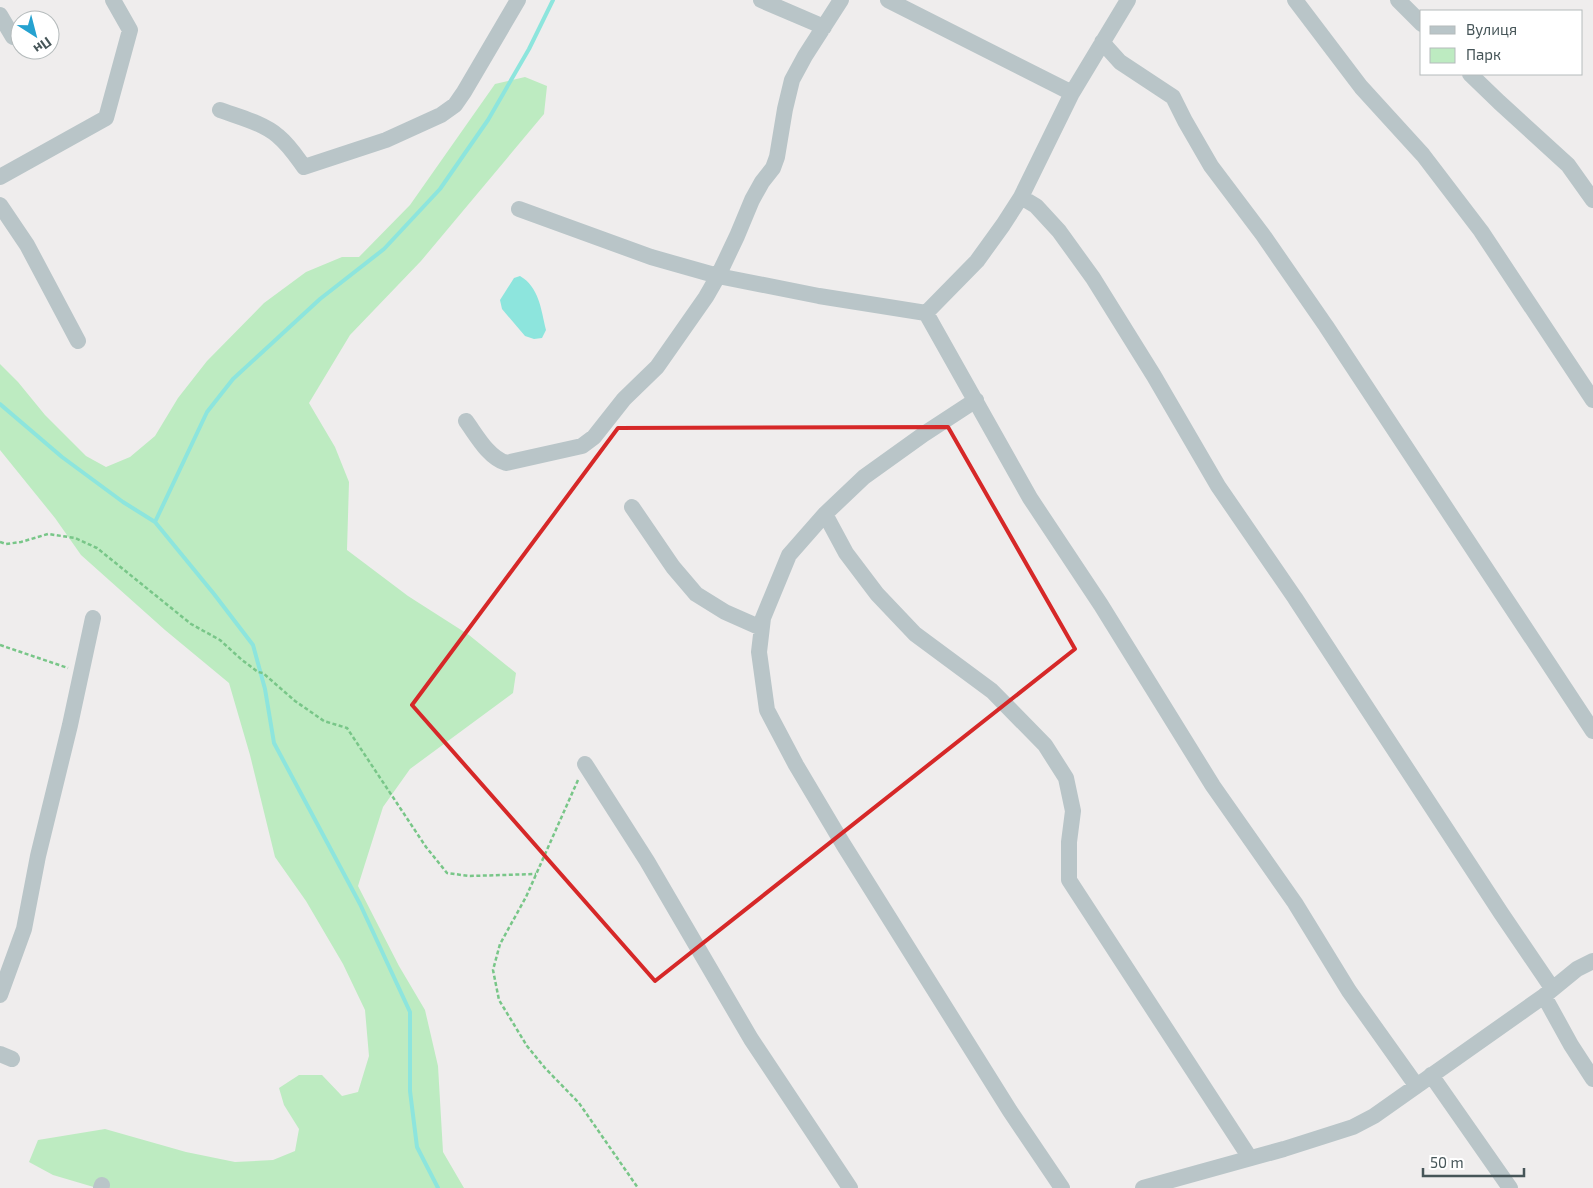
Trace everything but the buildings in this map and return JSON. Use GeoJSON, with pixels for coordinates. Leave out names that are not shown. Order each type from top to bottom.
{"type":"FeatureCollection","features":[{"type":"Feature","properties":{"kind":"street"},"geometry":{"type":"LineString","coordinates":[[0,177],[106,118],[130,30],[113,0]]}},
{"type":"Feature","properties":{"kind":"street"},"geometry":{"type":"LineString","coordinates":[[220,110],[256,124],[277,135],[304,167],[386,140],[441,115],[455,105],[518,0]]}},
{"type":"Feature","properties":{"kind":"street"},"geometry":{"type":"LineString","coordinates":[[761,0],[824,27]]}},
{"type":"Feature","properties":{"kind":"street"},"geometry":{"type":"LineString","coordinates":[[466,421],[488,450],[499,460],[506,463],[582,446],[594,437],[624,399],[657,367],[706,297],[737,236],[752,200],[762,182],[773,168],[777,157],[792,80],[841,0]]}},
{"type":"Feature","properties":{"kind":"street"},"geometry":{"type":"LineString","coordinates":[[888,0],[1072,93]]}},
{"type":"Feature","properties":{"kind":"street"},"geometry":{"type":"LineString","coordinates":[[926,313],[977,261],[1003,226],[1021,196],[1072,93],[1128,0]]}},
{"type":"Feature","properties":{"kind":"street"},"geometry":{"type":"LineString","coordinates":[[1295,0],[1361,86],[1423,155],[1481,231],[1593,400]]}},
{"type":"Feature","properties":{"kind":"street"},"geometry":{"type":"LineString","coordinates":[[1398,0],[1420,22]]}},
{"type":"Feature","properties":{"kind":"street"},"geometry":{"type":"LineString","coordinates":[[0,15],[10,32]]}},
{"type":"Feature","properties":{"kind":"street"},"geometry":{"type":"LineString","coordinates":[[1102,42],[1120,62],[1173,97],[1212,166],[1326,326],[1593,731]]}},
{"type":"Feature","properties":{"kind":"street"},"geometry":{"type":"LineString","coordinates":[[1471,75],[1568,165],[1592,194]]}},
{"type":"Feature","properties":{"kind":"street"},"geometry":{"type":"LineString","coordinates":[[1021,196],[1036,206],[1059,230],[1093,278],[1154,376],[1218,486],[1295,598],[1500,913],[1548,992],[1571,1045],[1593,1078]]}},
{"type":"Feature","properties":{"kind":"street"},"geometry":{"type":"LineString","coordinates":[[519,209],[651,257],[718,276],[819,296],[926,313]]}},
{"type":"Feature","properties":{"kind":"street"},"geometry":{"type":"LineString","coordinates":[[3,211],[27,245],[78,341]]}},
{"type":"Feature","properties":{"kind":"street"},"geometry":{"type":"LineString","coordinates":[[926,313],[1030,498],[1101,604],[1213,786],[1295,903],[1349,991],[1416,1085]]}},
{"type":"Feature","properties":{"kind":"street"},"geometry":{"type":"LineString","coordinates":[[976,400],[864,477],[825,514],[789,554],[762,618],[759,652],[767,710],[796,765],[843,844],[1000,1094],[1062,1188]]}},
{"type":"Feature","properties":{"kind":"street"},"geometry":{"type":"LineString","coordinates":[[632,507],[673,567],[696,594],[725,612],[761,628]]}},
{"type":"Feature","properties":{"kind":"street"},"geometry":{"type":"LineString","coordinates":[[825,514],[846,553],[877,594],[909,628],[992,691],[1045,745],[1066,778],[1073,811],[1069,842],[1069,880],[1250,1158]]}},
{"type":"Feature","properties":{"kind":"street"},"geometry":{"type":"LineString","coordinates":[[0,995],[24,929],[38,856],[93,618]]}},
{"type":"Feature","properties":{"kind":"street"},"geometry":{"type":"LineString","coordinates":[[584,764],[647,861],[751,1039],[850,1188]]}},
{"type":"Feature","properties":{"kind":"street"},"geometry":{"type":"LineString","coordinates":[[1143,1188],[1353,1127],[1374,1116],[1578,969],[1593,961]]}},
{"type":"Feature","properties":{"kind":"street"},"geometry":{"type":"LineString","coordinates":[[1431,1075],[1510,1188]]}},
{"type":"Feature","properties":{"kind":"path"},"geometry":{"type":"LineString","coordinates":[[0,542],[6,544],[21,542],[48,534],[75,538],[97,548],[191,624],[220,640],[258,672],[263,673],[295,701],[324,721],[347,728],[421,840],[447,873],[468,876],[536,874]]}},
{"type":"Feature","properties":{"kind":"path"},"geometry":{"type":"LineString","coordinates":[[0,644],[81,673]]}},
{"type":"Feature","properties":{"kind":"path"},"geometry":{"type":"LineString","coordinates":[[584,764],[536,874],[500,944],[493,970],[499,1000],[527,1046],[545,1068],[579,1103],[638,1188]]}},
{"type":"Feature","properties":{"kind":"highlighted area"},"geometry":{"type":"Polygon","coordinates":[[[948,427],[1075,649],[655,981],[412,705],[618,428],[948,427]]]}},
{"type":"Feature","properties":{"kind":"green space"},"geometry":{"type":"Polygon","coordinates":[[[525,77],[547,86],[544,114],[421,261],[350,335],[309,403],[335,447],[349,482],[347,550],[408,596],[469,635],[516,673],[513,693],[410,769],[383,807],[358,886],[399,966],[425,1010],[438,1066],[443,1152],[464,1188],[97,1188],[53,1175],[29,1162],[38,1140],[105,1129],[186,1152],[235,1162],[273,1160],[295,1151],[299,1129],[284,1105],[279,1088],[299,1075],[322,1075],[342,1096],[358,1092],[369,1056],[365,1010],[343,964],[306,901],[275,857],[250,755],[229,683],[165,630],[81,555],[55,518],[0,450],[0,364],[18,382],[45,415],[86,456],[106,467],[130,457],[155,436],[178,398],[207,361],[264,303],[306,272],[342,257],[359,257],[410,205],[495,84],[525,77]]]}},
{"type":"Feature","properties":{"kind":"water"},"geometry":{"type":"Polygon","coordinates":[[[520,276],[531,286],[541,307],[546,330],[542,338],[534,339],[525,336],[502,309],[500,300],[514,278],[520,276]]]}},
{"type":"Feature","properties":{"kind":"waterway"},"geometry":{"type":"LineString","coordinates":[[155,522],[207,412],[233,379],[320,299],[384,249],[440,189],[488,120],[529,49],[553,0]]}},
{"type":"Feature","properties":{"kind":"waterway"},"geometry":{"type":"LineString","coordinates":[[0,404],[62,457],[123,502],[155,522],[253,645],[265,689],[274,743],[360,904],[410,1012],[410,1091],[417,1147],[438,1188]]}}]}
